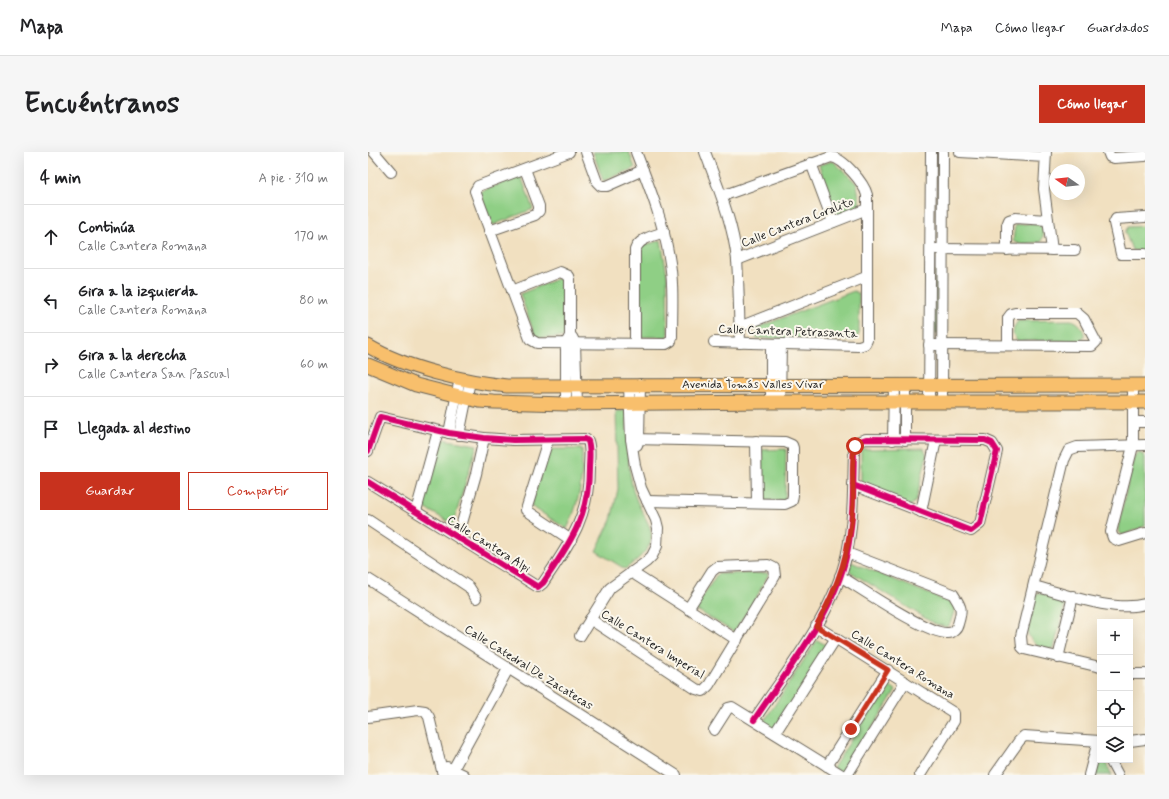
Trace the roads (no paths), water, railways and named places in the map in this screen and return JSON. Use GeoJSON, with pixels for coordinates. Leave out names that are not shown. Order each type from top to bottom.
{"type":"FeatureCollection","features":[{"type":"Feature","properties":{"kind":"main road","name":"Avenida Tomás Valles Vivar"},"geometry":{"type":"LineString","coordinates":[[368,346],[409,364],[465,379],[507,386],[571,387],[776,378],[900,384],[1139,385]]}},
{"type":"Feature","properties":{"kind":"main road","name":"Avenida Tomás Valles Vivar"},"geometry":{"type":"LineString","coordinates":[[368,364],[401,380],[462,397],[494,402],[571,404],[776,402],[897,406],[935,402],[1139,402]]}},
{"type":"Feature","properties":{"kind":"street"},"geometry":{"type":"LineString","coordinates":[[374,152],[391,172]]}},
{"type":"Feature","properties":{"kind":"street"},"geometry":{"type":"LineString","coordinates":[[569,152],[476,188],[475,196],[532,341],[537,343],[571,340],[666,344],[672,339],[672,275],[664,232],[636,152]]}},
{"type":"Feature","properties":{"kind":"street"},"geometry":{"type":"LineString","coordinates":[[586,152],[597,182],[601,186],[607,186],[643,170]]}},
{"type":"Feature","properties":{"kind":"street"},"geometry":{"type":"LineString","coordinates":[[705,152],[722,196],[732,232],[737,260],[740,343]]}},
{"type":"Feature","properties":{"kind":"street"},"geometry":{"type":"LineString","coordinates":[[931,152],[929,345],[935,384],[935,402]]}},
{"type":"Feature","properties":{"kind":"street"},"geometry":{"type":"LineString","coordinates":[[935,384],[942,345],[943,152]]}},
{"type":"Feature","properties":{"kind":"street"},"geometry":{"type":"LineString","coordinates":[[960,152],[1046,154],[1044,189],[1052,250]]}},
{"type":"Feature","properties":{"kind":"street"},"geometry":{"type":"LineString","coordinates":[[1108,152],[1110,157],[1114,158],[1145,156]]}},
{"type":"Feature","properties":{"kind":"street","name":"Calle Cantera Petrasanta"},"geometry":{"type":"LineString","coordinates":[[714,342],[859,346],[865,344],[867,195],[862,182],[837,158],[831,157],[722,196]]}},
{"type":"Feature","properties":{"kind":"street"},"geometry":{"type":"LineString","coordinates":[[811,163],[834,222]]}},
{"type":"Feature","properties":{"kind":"street"},"geometry":{"type":"LineString","coordinates":[[489,231],[535,215],[538,212],[539,206],[525,168]]}},
{"type":"Feature","properties":{"kind":"street","name":"Calle Cantera Coralito"},"geometry":{"type":"LineString","coordinates":[[737,260],[867,209]]}},
{"type":"Feature","properties":{"kind":"street"},"geometry":{"type":"LineString","coordinates":[[1145,217],[1116,219],[1114,223],[1121,254],[1145,254]]}},
{"type":"Feature","properties":{"kind":"street"},"geometry":{"type":"LineString","coordinates":[[1007,250],[1006,225],[1009,220],[1015,218],[1048,220]]}},
{"type":"Feature","properties":{"kind":"street"},"geometry":{"type":"LineString","coordinates":[[635,343],[635,250],[637,244],[642,240],[664,232]]}},
{"type":"Feature","properties":{"kind":"street"},"geometry":{"type":"LineString","coordinates":[[930,249],[1074,250]]}},
{"type":"Feature","properties":{"kind":"street"},"geometry":{"type":"LineString","coordinates":[[512,291],[560,272],[567,274],[570,279],[571,404]]}},
{"type":"Feature","properties":{"kind":"street","name":"Calle Cantera Petrasanta"},"geometry":{"type":"LineString","coordinates":[[739,327],[866,277]]}},
{"type":"Feature","properties":{"kind":"street"},"geometry":{"type":"LineString","coordinates":[[929,345],[1092,346],[1096,342],[1084,319],[1077,313],[1015,313],[1011,314],[1008,318],[1008,345]]}},
{"type":"Feature","properties":{"kind":"street"},"geometry":{"type":"LineString","coordinates":[[776,344],[776,402]]}},
{"type":"Feature","properties":{"kind":"street"},"geometry":{"type":"LineString","coordinates":[[454,434],[465,379]]}},
{"type":"Feature","properties":{"kind":"street"},"geometry":{"type":"LineString","coordinates":[[893,440],[900,384]]}},
{"type":"Feature","properties":{"kind":"street","name":"Calle Cantera Imperial"},"geometry":{"type":"LineString","coordinates":[[580,636],[610,588],[652,556],[657,546],[658,528],[656,520],[637,477],[634,452],[634,385]]}},
{"type":"Feature","properties":{"kind":"street"},"geometry":{"type":"LineString","coordinates":[[1139,385],[1139,402],[1133,422],[1133,446],[1112,535],[1119,541],[1145,533]]}},
{"type":"Feature","properties":{"kind":"street"},"geometry":{"type":"LineString","coordinates":[[897,406],[905,415],[905,440]]}},
{"type":"Feature","properties":{"kind":"street","name":"Calle Cantera Alpi"},"geometry":{"type":"LineString","coordinates":[[368,451],[380,417],[454,434],[484,438],[548,440],[581,439],[588,441],[589,445],[587,496],[580,523],[571,540],[543,583],[538,587],[368,482]]}},
{"type":"Feature","properties":{"kind":"street"},"geometry":{"type":"LineString","coordinates":[[1133,422],[1145,422]]}},
{"type":"Feature","properties":{"kind":"street"},"geometry":{"type":"LineString","coordinates":[[416,511],[438,431]]}},
{"type":"Feature","properties":{"kind":"street"},"geometry":{"type":"LineString","coordinates":[[458,537],[476,474],[484,438]]}},
{"type":"Feature","properties":{"kind":"street"},"geometry":{"type":"LineString","coordinates":[[635,439],[785,442],[792,445],[793,448],[792,501],[785,504],[647,501]]}},
{"type":"Feature","properties":{"kind":"street"},"geometry":{"type":"LineString","coordinates":[[754,720],[816,626],[828,605],[840,576],[847,553],[853,485],[854,449],[857,444],[863,439],[985,440],[989,441],[995,447],[996,456],[982,520],[974,530],[968,531],[853,485]]}},
{"type":"Feature","properties":{"kind":"street"},"geometry":{"type":"LineString","coordinates":[[548,440],[526,510],[571,540]]}},
{"type":"Feature","properties":{"kind":"street"},"geometry":{"type":"LineString","coordinates":[[921,512],[936,440]]}},
{"type":"Feature","properties":{"kind":"street"},"geometry":{"type":"LineString","coordinates":[[756,441],[757,503]]}},
{"type":"Feature","properties":{"kind":"street"},"geometry":{"type":"LineString","coordinates":[[1097,666],[1029,651],[1022,647],[1021,636],[1064,460],[1069,450],[1077,447],[1145,445]]}},
{"type":"Feature","properties":{"kind":"street"},"geometry":{"type":"LineString","coordinates":[[368,520],[469,587],[476,598]]}},
{"type":"Feature","properties":{"kind":"street"},"geometry":{"type":"LineString","coordinates":[[840,576],[925,627],[948,634],[953,632],[958,626],[962,608],[953,594],[847,553]]}},
{"type":"Feature","properties":{"kind":"street","name":"Calle Cantera Imperial"},"geometry":{"type":"LineString","coordinates":[[590,619],[700,691],[710,685],[775,576],[774,568],[768,565],[717,567],[712,571],[688,609]]}},
{"type":"Feature","properties":{"kind":"street"},"geometry":{"type":"LineString","coordinates":[[631,572],[737,640]]}},
{"type":"Feature","properties":{"kind":"street","name":"Calle Catedral De Zacatecas"},"geometry":{"type":"LineString","coordinates":[[368,579],[676,775]]}},
{"type":"Feature","properties":{"kind":"street"},"geometry":{"type":"LineString","coordinates":[[1034,586],[1114,606],[1130,607],[1145,604]]}},
{"type":"Feature","properties":{"kind":"street"},"geometry":{"type":"LineString","coordinates":[[1058,658],[1073,596]]}},
{"type":"Feature","properties":{"kind":"street","name":"Calle Cantera Romana"},"geometry":{"type":"LineString","coordinates":[[816,626],[954,713],[954,721],[920,775]]}},
{"type":"Feature","properties":{"kind":"street"},"geometry":{"type":"LineString","coordinates":[[775,734],[836,638]]}},
{"type":"Feature","properties":{"kind":"street"},"geometry":{"type":"LineString","coordinates":[[452,772],[508,669]]}},
{"type":"Feature","properties":{"kind":"street"},"geometry":{"type":"LineString","coordinates":[[827,766],[888,670]]}},
{"type":"Feature","properties":{"kind":"street"},"geometry":{"type":"LineString","coordinates":[[1133,674],[1145,674]]}},
{"type":"Feature","properties":{"kind":"street"},"geometry":{"type":"LineString","coordinates":[[848,775],[906,682]]}},
{"type":"Feature","properties":{"kind":"street"},"geometry":{"type":"LineString","coordinates":[[714,730],[728,708],[732,707],[842,775]]}},
{"type":"Feature","properties":{"kind":"street"},"geometry":{"type":"LineString","coordinates":[[368,717],[418,710],[425,711],[429,716],[442,770],[464,775]]}},
{"type":"Feature","properties":{"kind":"street"},"geometry":{"type":"LineString","coordinates":[[995,775],[1003,770],[1019,741],[1024,736],[1097,741]]}},
{"type":"Feature","properties":{"kind":"street"},"geometry":{"type":"LineString","coordinates":[[1133,741],[1145,739]]}},
{"type":"Feature","properties":{"kind":"street"},"geometry":{"type":"LineString","coordinates":[[1089,775],[1097,748]]}},
{"type":"Feature","properties":{"kind":"street"},"geometry":{"type":"LineString","coordinates":[[1112,763],[1118,775]]}}]}
